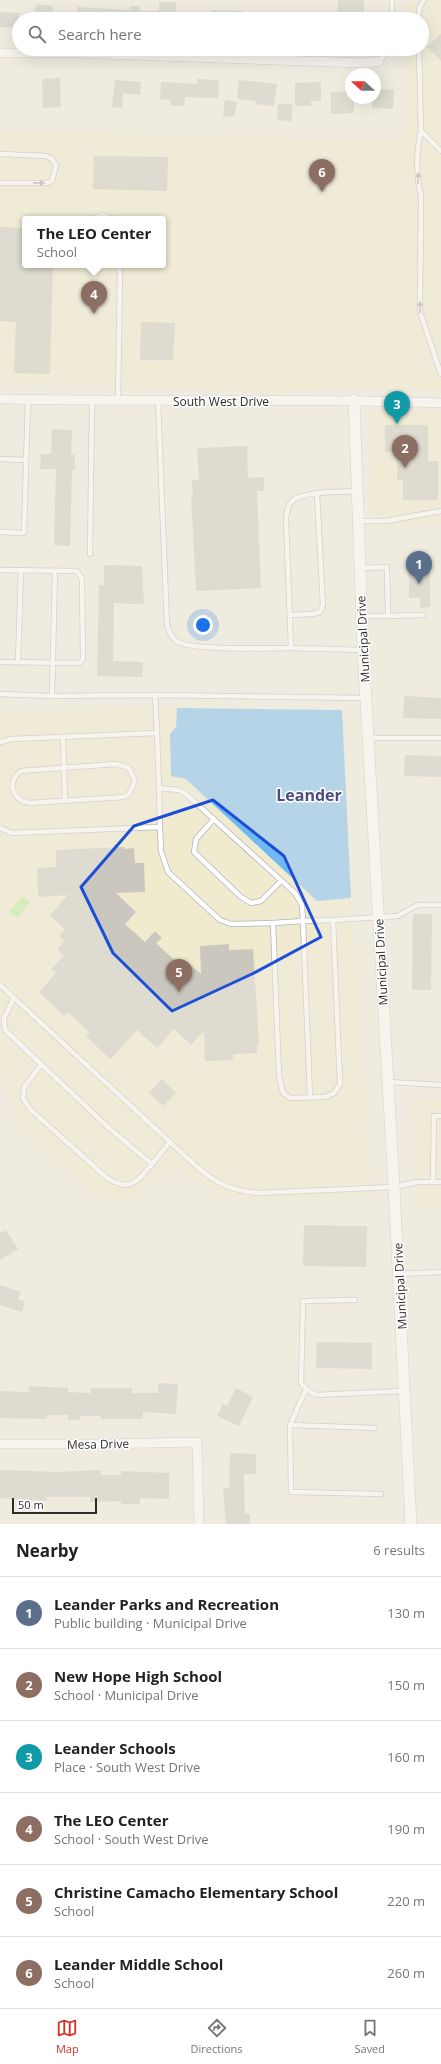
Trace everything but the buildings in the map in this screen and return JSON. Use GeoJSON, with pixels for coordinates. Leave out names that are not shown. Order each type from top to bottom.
{"type":"FeatureCollection","features":[{"type":"Feature","properties":{"kind":"street"},"geometry":{"type":"LineString","coordinates":[[0,53],[12,53]]}},
{"type":"Feature","properties":{"kind":"street"},"geometry":{"type":"LineString","coordinates":[[110,56],[366,63],[379,61]]}},
{"type":"Feature","properties":{"kind":"street","name":"South West Drive"},"geometry":{"type":"LineString","coordinates":[[0,399],[92,401],[354,400],[441,403]]}},
{"type":"Feature","properties":{"kind":"street","name":"Municipal Drive"},"geometry":{"type":"LineString","coordinates":[[354,400],[363,650],[399,1274],[411,1524]]}},
{"type":"Feature","properties":{"kind":"street","name":"Mesa Drive"},"geometry":{"type":"LineString","coordinates":[[0,1444],[197,1442],[199,1524]]}},
{"type":"Feature","properties":{"kind":"lane"},"geometry":{"type":"LineString","coordinates":[[392,0],[392,12]]}},
{"type":"Feature","properties":{"kind":"lane"},"geometry":{"type":"LineString","coordinates":[[419,12],[420,6],[424,0]]}},
{"type":"Feature","properties":{"kind":"lane"},"geometry":{"type":"LineString","coordinates":[[379,61],[384,56]]}},
{"type":"Feature","properties":{"kind":"lane"},"geometry":{"type":"LineString","coordinates":[[419,56],[421,131],[418,142],[418,184],[421,195],[420,312],[441,374]]}},
{"type":"Feature","properties":{"kind":"lane"},"geometry":{"type":"LineString","coordinates":[[421,131],[441,151]]}},
{"type":"Feature","properties":{"kind":"lane"},"geometry":{"type":"LineString","coordinates":[[0,154],[46,156],[52,159],[56,165],[52,181],[47,183],[0,183]]}},
{"type":"Feature","properties":{"kind":"lane"},"geometry":{"type":"LineString","coordinates":[[118,401],[120,273],[119,268]]}},
{"type":"Feature","properties":{"kind":"lane"},"geometry":{"type":"LineString","coordinates":[[0,532],[24,533],[28,400]]}},
{"type":"Feature","properties":{"kind":"lane"},"geometry":{"type":"LineString","coordinates":[[90,554],[92,401]]}},
{"type":"Feature","properties":{"kind":"lane"},"geometry":{"type":"LineString","coordinates":[[158,401],[167,625],[171,635],[176,641],[190,645],[363,650]]}},
{"type":"Feature","properties":{"kind":"lane"},"geometry":{"type":"LineString","coordinates":[[0,459],[26,460]]}},
{"type":"Feature","properties":{"kind":"lane"},"geometry":{"type":"LineString","coordinates":[[291,648],[286,519],[288,507],[292,500],[302,496],[357,491]]}},
{"type":"Feature","properties":{"kind":"lane"},"geometry":{"type":"LineString","coordinates":[[290,615],[313,614],[320,612],[323,605],[317,494]]}},
{"type":"Feature","properties":{"kind":"lane"},"geometry":{"type":"LineString","coordinates":[[358,521],[386,521],[441,511]]}},
{"type":"Feature","properties":{"kind":"lane"},"geometry":{"type":"LineString","coordinates":[[360,568],[387,567],[388,616]]}},
{"type":"Feature","properties":{"kind":"lane"},"geometry":{"type":"LineString","coordinates":[[0,570],[77,571],[82,579],[83,659],[80,663],[0,662]]}},
{"type":"Feature","properties":{"kind":"lane"},"geometry":{"type":"LineString","coordinates":[[18,662],[21,570]]}},
{"type":"Feature","properties":{"kind":"lane"},"geometry":{"type":"LineString","coordinates":[[52,696],[55,571]]}},
{"type":"Feature","properties":{"kind":"lane"},"geometry":{"type":"LineString","coordinates":[[362,616],[423,615]]}},
{"type":"Feature","properties":{"kind":"lane"},"geometry":{"type":"LineString","coordinates":[[0,694],[52,696],[366,698]]}},
{"type":"Feature","properties":{"kind":"lane"},"geometry":{"type":"LineString","coordinates":[[155,696],[161,851],[168,872],[220,920],[231,924],[398,916],[418,905],[441,905]]}},
{"type":"Feature","properties":{"kind":"lane"},"geometry":{"type":"LineString","coordinates":[[0,742],[11,739],[156,733]]}},
{"type":"Feature","properties":{"kind":"lane"},"geometry":{"type":"LineString","coordinates":[[63,737],[65,801]]}},
{"type":"Feature","properties":{"kind":"lane"},"geometry":{"type":"LineString","coordinates":[[368,738],[441,738]]}},
{"type":"Feature","properties":{"kind":"lane"},"geometry":{"type":"LineString","coordinates":[[123,765],[129,768],[135,781],[129,794],[124,797],[23,802],[13,794],[12,787],[17,774],[21,771],[64,767],[123,765]]}},
{"type":"Feature","properties":{"kind":"lane"},"geometry":{"type":"LineString","coordinates":[[159,788],[179,790],[186,794],[295,893],[302,905],[310,1098]]}},
{"type":"Feature","properties":{"kind":"lane"},"geometry":{"type":"LineString","coordinates":[[214,819],[196,839],[194,852],[241,897],[251,903],[261,901],[281,881]]}},
{"type":"Feature","properties":{"kind":"lane"},"geometry":{"type":"LineString","coordinates":[[0,828],[12,833],[160,827]]}},
{"type":"Feature","properties":{"kind":"lane"},"geometry":{"type":"LineString","coordinates":[[273,923],[279,1076],[283,1093],[290,1098],[310,1098],[325,1097],[334,1094],[340,1084],[333,920]]}},
{"type":"Feature","properties":{"kind":"lane"},"geometry":{"type":"LineString","coordinates":[[0,985],[170,1142],[208,1176],[220,1184],[245,1192],[258,1193],[394,1187],[441,1182]]}},
{"type":"Feature","properties":{"kind":"lane"},"geometry":{"type":"LineString","coordinates":[[14,998],[4,1018],[4,1030],[115,1133],[152,1164]]}},
{"type":"Feature","properties":{"kind":"lane"},"geometry":{"type":"LineString","coordinates":[[41,1065],[24,1087],[23,1098],[30,1109],[106,1178],[118,1185],[126,1186],[136,1182],[170,1142]]}},
{"type":"Feature","properties":{"kind":"lane"},"geometry":{"type":"LineString","coordinates":[[388,1082],[441,1085]]}},
{"type":"Feature","properties":{"kind":"lane"},"geometry":{"type":"LineString","coordinates":[[433,1182],[434,1116],[441,1116]]}},
{"type":"Feature","properties":{"kind":"lane"},"geometry":{"type":"LineString","coordinates":[[399,1274],[441,1272]]}},
{"type":"Feature","properties":{"kind":"lane"},"geometry":{"type":"LineString","coordinates":[[355,1300],[303,1301],[302,1383],[306,1389],[316,1395],[405,1390]]}},
{"type":"Feature","properties":{"kind":"lane"},"geometry":{"type":"LineString","coordinates":[[306,1389],[290,1425],[291,1492],[381,1494]]}},
{"type":"Feature","properties":{"kind":"lane"},"geometry":{"type":"LineString","coordinates":[[290,1425],[375,1428]]}},
{"type":"Feature","properties":{"kind":"highlighted area"},"geometry":{"type":"Polygon","coordinates":[[[213,800],[284,856],[321,937],[252,974],[172,1011],[113,953],[81,887],[134,826],[213,800]]]}},
{"type":"Feature","properties":{"kind":"shaded area"},"geometry":{"type":"Polygon","coordinates":[[[406,0],[441,0],[441,392],[335,387],[270,395],[185,388],[0,383],[0,131],[205,137],[405,139],[405,56],[429,56],[429,12],[406,12],[406,0]]]}},
{"type":"Feature","properties":{"kind":"shaded area"},"geometry":{"type":"Polygon","coordinates":[[[441,409],[441,525],[371,527],[368,411],[441,409]]]}},
{"type":"Feature","properties":{"kind":"shaded area"},"geometry":{"type":"Polygon","coordinates":[[[177,708],[171,776],[186,779],[317,901],[351,898],[372,1195],[256,1201],[237,1199],[218,1193],[174,1167],[163,1171],[139,1195],[126,1199],[103,1199],[99,1198],[14,1119],[14,1109],[10,1099],[0,1083],[0,713],[177,708]]]}},
{"type":"Feature","properties":{"kind":"shaded area"},"geometry":{"type":"Polygon","coordinates":[[[411,1101],[441,1102],[441,1208],[416,1207],[411,1101]]]}},
{"type":"Feature","properties":{"kind":"green space"},"geometry":{"type":"Polygon","coordinates":[[[23,896],[30,902],[17,918],[9,911],[23,896]]]}},
{"type":"Feature","properties":{"kind":"water"},"geometry":{"type":"Polygon","coordinates":[[[177,708],[342,710],[351,898],[317,901],[186,779],[171,776],[170,734],[176,727],[177,708]]]}},
{"type":"Feature","properties":{"kind":"place","name":"Leander Middle School"},"geometry":{"type":"Point","coordinates":[322,192]}},
{"type":"Feature","properties":{"kind":"place","name":"The LEO Center"},"geometry":{"type":"Point","coordinates":[94,314]}},
{"type":"Feature","properties":{"kind":"place","name":"Leander Schools"},"geometry":{"type":"Point","coordinates":[397,424]}},
{"type":"Feature","properties":{"kind":"place","name":"New Hope High School"},"geometry":{"type":"Point","coordinates":[405,468]}},
{"type":"Feature","properties":{"kind":"place","name":"Leander Parks and Recreation"},"geometry":{"type":"Point","coordinates":[419,584]}},
{"type":"Feature","properties":{"kind":"place","name":"Christine Camacho Elementary School"},"geometry":{"type":"Point","coordinates":[179,992]}},
{"type":"Feature","properties":{"kind":"district","name":"Leander"},"geometry":{"type":"Point","coordinates":[309,795]}}]}
